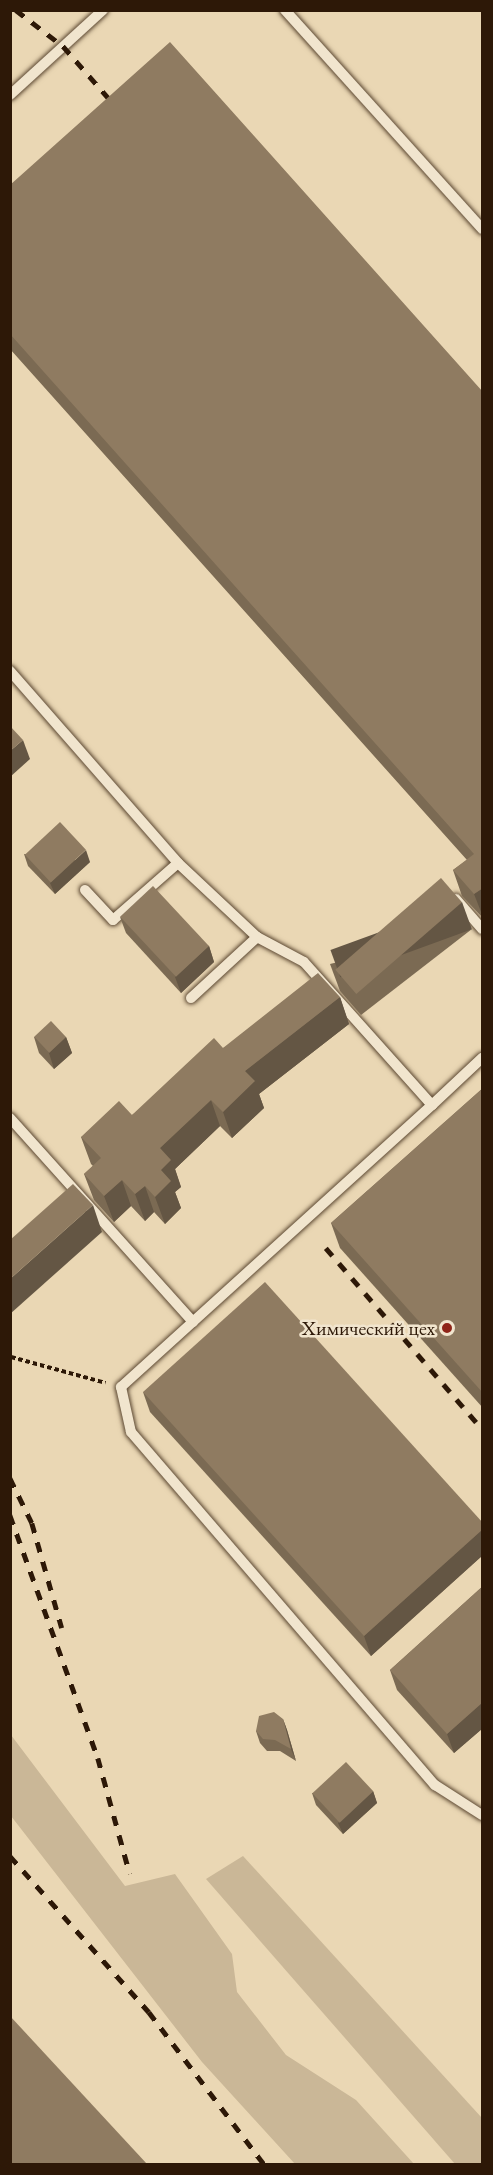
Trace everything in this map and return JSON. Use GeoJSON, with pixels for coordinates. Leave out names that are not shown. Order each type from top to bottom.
{"type":"FeatureCollection","features":[{"type":"Feature","properties":{"kind":"lane"},"geometry":{"type":"LineString","coordinates":[[10,95],[103,10]]}},
{"type":"Feature","properties":{"kind":"lane"},"geometry":{"type":"LineString","coordinates":[[285,10],[483,229]]}},
{"type":"Feature","properties":{"kind":"lane"},"geometry":{"type":"LineString","coordinates":[[10,671],[178,863],[256,937],[304,962],[432,1105]]}},
{"type":"Feature","properties":{"kind":"lane"},"geometry":{"type":"LineString","coordinates":[[85,890],[113,920],[178,863]]}},
{"type":"Feature","properties":{"kind":"lane"},"geometry":{"type":"LineString","coordinates":[[448,891],[483,929]]}},
{"type":"Feature","properties":{"kind":"lane"},"geometry":{"type":"LineString","coordinates":[[191,998],[256,937]]}},
{"type":"Feature","properties":{"kind":"lane"},"geometry":{"type":"LineString","coordinates":[[483,1059],[122,1387],[131,1432],[435,1785],[483,1815]]}},
{"type":"Feature","properties":{"kind":"lane"},"geometry":{"type":"LineString","coordinates":[[10,1118],[193,1322]]}},
{"type":"Feature","properties":{"kind":"path"},"geometry":{"type":"LineString","coordinates":[[11,1357],[122,1387]]}},
{"type":"Feature","properties":{"kind":"shaded area"},"geometry":{"type":"Polygon","coordinates":[[[11,1735],[125,1886],[175,1874],[232,1954],[237,1992],[286,2055],[356,2100],[414,2164],[295,2164],[202,2062],[11,1816],[11,1735]]]}},
{"type":"Feature","properties":{"kind":"shaded area"},"geometry":{"type":"Polygon","coordinates":[[[243,1856],[482,2118],[482,2164],[455,2164],[206,1879],[243,1856]]]}},
{"type":"Feature","properties":{"kind":"building"},"geometry":{"type":"Polygon","coordinates":[[[170,42],[483,392],[483,888],[474,894],[453,870],[474,854],[10,334],[10,185],[170,42]]]}},
{"type":"Feature","properties":{"kind":"building"},"geometry":{"type":"Polygon","coordinates":[[[10,726],[23,740],[10,751],[10,726]]]}},
{"type":"Feature","properties":{"kind":"building"},"geometry":{"type":"Polygon","coordinates":[[[60,822],[86,850],[51,883],[25,855],[60,822]]]}},
{"type":"Feature","properties":{"kind":"building"},"geometry":{"type":"Polygon","coordinates":[[[441,878],[462,902],[356,994],[335,970],[441,878]]]}},
{"type":"Feature","properties":{"kind":"building"},"geometry":{"type":"Polygon","coordinates":[[[153,886],[209,946],[176,977],[120,917],[153,886]]]}},
{"type":"Feature","properties":{"kind":"building"},"geometry":{"type":"Polygon","coordinates":[[[318,973],[340,997],[245,1071],[255,1081],[223,1112],[211,1100],[160,1148],[171,1160],[161,1170],[171,1181],[155,1197],[145,1186],[135,1194],[122,1180],[104,1196],[84,1174],[101,1158],[81,1137],[119,1101],[132,1115],[214,1038],[223,1048],[318,973]]]}},
{"type":"Feature","properties":{"kind":"building"},"geometry":{"type":"Polygon","coordinates":[[[51,1021],[66,1037],[49,1053],[34,1037],[51,1021]]]}},
{"type":"Feature","properties":{"kind":"building","name":"Химический цех"},"geometry":{"type":"Polygon","coordinates":[[[483,1088],[483,1393],[331,1223],[483,1088]]]}},
{"type":"Feature","properties":{"kind":"building"},"geometry":{"type":"Polygon","coordinates":[[[73,1184],[93,1205],[10,1279],[10,1240],[73,1184]]]}},
{"type":"Feature","properties":{"kind":"building"},"geometry":{"type":"Polygon","coordinates":[[[265,1282],[483,1523],[483,1529],[364,1636],[143,1392],[265,1282]]]}},
{"type":"Feature","properties":{"kind":"building"},"geometry":{"type":"Polygon","coordinates":[[[483,1586],[483,1702],[447,1734],[390,1670],[483,1586]]]}},
{"type":"Feature","properties":{"kind":"building"},"geometry":{"type":"Polygon","coordinates":[[[274,1712],[283,1719],[291,1749],[275,1740],[263,1739],[256,1731],[259,1716],[274,1712]]]}},
{"type":"Feature","properties":{"kind":"building"},"geometry":{"type":"Polygon","coordinates":[[[346,1762],[373,1791],[340,1823],[312,1793],[346,1762]]]}},
{"type":"Feature","properties":{"kind":"building"},"geometry":{"type":"Polygon","coordinates":[[[10,2016],[147,2164],[10,2164],[10,2016]]]}},
{"type":"Feature","properties":{"kind":"railway"},"geometry":{"type":"LineString","coordinates":[[16,10],[63,46],[119,110]]}},
{"type":"Feature","properties":{"kind":"railway"},"geometry":{"type":"LineString","coordinates":[[326,1248],[482,1429]]}},
{"type":"Feature","properties":{"kind":"railway"},"geometry":{"type":"LineString","coordinates":[[10,1478],[32,1523],[62,1628]]}},
{"type":"Feature","properties":{"kind":"railway"},"geometry":{"type":"LineString","coordinates":[[10,1515],[98,1758],[130,1874]]}},
{"type":"Feature","properties":{"kind":"railway"},"geometry":{"type":"LineString","coordinates":[[10,1856],[149,2012],[264,2164]]}},
{"type":"Feature","properties":{"kind":"place","name":"Химический цех"},"geometry":{"type":"Point","coordinates":[447,1328]}}]}
